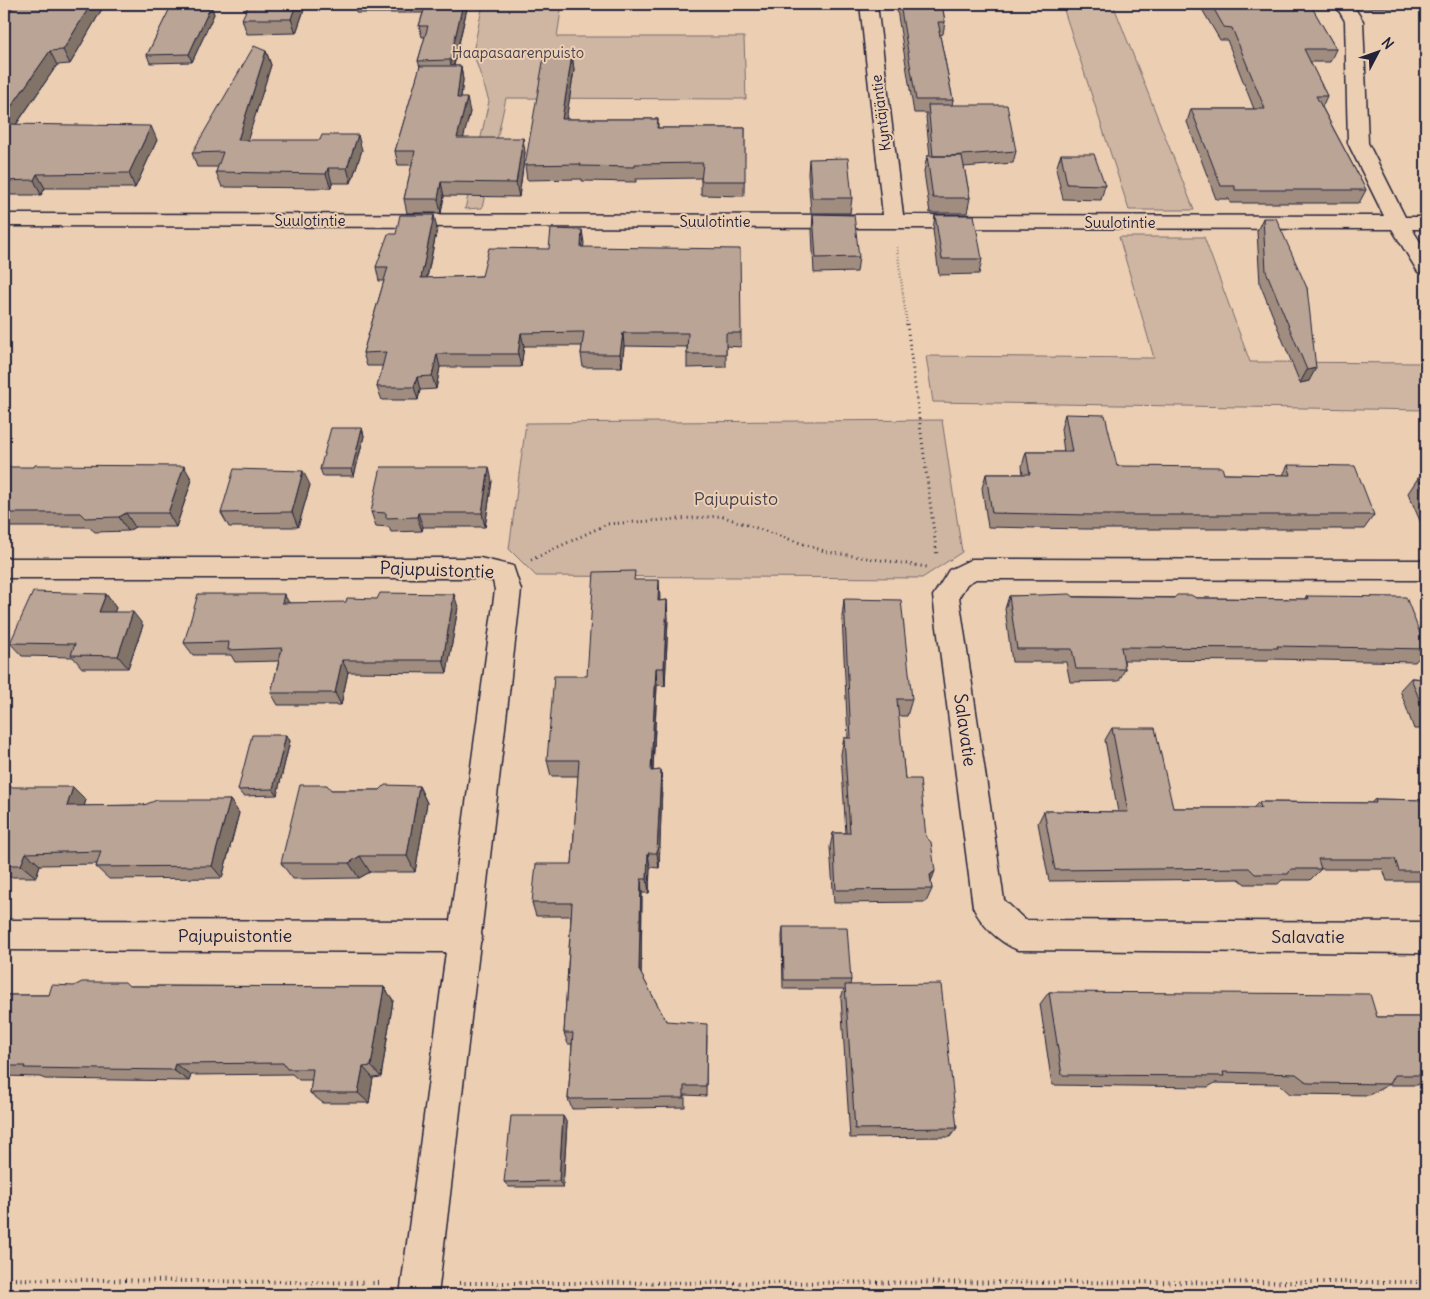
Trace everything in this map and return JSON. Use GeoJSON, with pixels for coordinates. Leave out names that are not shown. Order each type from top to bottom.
{"type":"FeatureCollection","features":[{"type":"Feature","properties":{"kind":"street","name":"Kyntäjäntie"},"geometry":{"type":"LineString","coordinates":[[868,4],[894,223]]}},
{"type":"Feature","properties":{"kind":"street"},"geometry":{"type":"LineString","coordinates":[[1344,4],[1354,21],[1358,143],[1398,223],[1426,267]]}},
{"type":"Feature","properties":{"kind":"street","name":"Suulotintie"},"geometry":{"type":"LineString","coordinates":[[4,220],[1426,223]]}},
{"type":"Feature","properties":{"kind":"street","name":"Pajupuistontie"},"geometry":{"type":"LineString","coordinates":[[4,568],[470,568],[504,573],[508,590],[466,937],[420,1289]]}},
{"type":"Feature","properties":{"kind":"street"},"geometry":{"type":"LineString","coordinates":[[948,573],[972,568],[1426,570]]}},
{"type":"Feature","properties":{"kind":"street","name":"Salavatie"},"geometry":{"type":"LineString","coordinates":[[948,573],[946,596],[989,907],[1018,935],[1426,938]]}},
{"type":"Feature","properties":{"kind":"street","name":"Pajupuistontie"},"geometry":{"type":"LineString","coordinates":[[4,935],[466,937]]}},
{"type":"Feature","properties":{"kind":"path"},"geometry":{"type":"LineString","coordinates":[[504,573],[607,524],[722,516],[827,552],[948,573],[894,223]]}},
{"type":"Feature","properties":{"kind":"path"},"geometry":{"type":"LineString","coordinates":[[4,1279],[420,1289],[1426,1282]]}},
{"type":"Feature","properties":{"kind":"green space","name":"Haapasaarenpuisto"},"geometry":{"type":"Polygon","coordinates":[[[483,4],[562,4],[557,37],[744,37],[746,99],[506,98],[482,208],[465,209],[489,101],[473,52],[483,4]]]}},
{"type":"Feature","properties":{"kind":"green space"},"geometry":{"type":"Polygon","coordinates":[[[1062,4],[1113,4],[1194,210],[1129,210],[1062,4]]]}},
{"type":"Feature","properties":{"kind":"green space"},"geometry":{"type":"Polygon","coordinates":[[[1119,237],[1204,237],[1250,362],[1426,363],[1426,410],[933,402],[926,356],[1154,358],[1119,237]]]}},
{"type":"Feature","properties":{"kind":"green space","name":"Pajupuisto"},"geometry":{"type":"Polygon","coordinates":[[[942,420],[962,552],[922,578],[536,576],[509,549],[526,423],[942,420]]]}},
{"type":"Feature","properties":{"kind":"building"},"geometry":{"type":"Polygon","coordinates":[[[15,4],[91,4],[63,50],[50,51],[4,117],[4,15],[8,15],[15,4]]]}},
{"type":"Feature","properties":{"kind":"building"},"geometry":{"type":"Polygon","coordinates":[[[249,4],[296,4],[291,19],[242,19],[249,4]]]}},
{"type":"Feature","properties":{"kind":"building"},"geometry":{"type":"Polygon","coordinates":[[[426,4],[463,4],[450,60],[418,61],[428,26],[419,26],[426,4]]]}},
{"type":"Feature","properties":{"kind":"building"},"geometry":{"type":"Polygon","coordinates":[[[900,4],[942,4],[945,22],[938,22],[939,31],[953,100],[916,100],[900,4]]]}},
{"type":"Feature","properties":{"kind":"building"},"geometry":{"type":"Polygon","coordinates":[[[1211,4],[1310,4],[1336,49],[1304,49],[1327,96],[1316,96],[1366,190],[1235,190],[1235,186],[1221,186],[1191,109],[1265,109],[1232,28],[1224,27],[1211,4]]]}},
{"type":"Feature","properties":{"kind":"building"},"geometry":{"type":"Polygon","coordinates":[[[171,6],[211,6],[189,54],[147,55],[171,6]]]}},
{"type":"Feature","properties":{"kind":"building"},"geometry":{"type":"Polygon","coordinates":[[[254,46],[266,51],[238,140],[320,140],[322,135],[358,135],[347,168],[328,168],[326,174],[216,172],[223,152],[192,153],[254,46]]]}},
{"type":"Feature","properties":{"kind":"building"},"geometry":{"type":"Polygon","coordinates":[[[545,51],[572,55],[562,119],[658,119],[657,128],[745,128],[745,181],[701,181],[703,163],[635,164],[635,167],[580,166],[581,164],[525,165],[545,51]]]}},
{"type":"Feature","properties":{"kind":"building"},"geometry":{"type":"Polygon","coordinates":[[[420,66],[461,66],[457,98],[467,98],[457,138],[523,138],[516,183],[441,182],[438,199],[404,199],[415,151],[395,151],[420,66]]]}},
{"type":"Feature","properties":{"kind":"building"},"geometry":{"type":"Polygon","coordinates":[[[928,105],[1007,105],[1016,151],[933,156],[928,105]]]}},
{"type":"Feature","properties":{"kind":"building"},"geometry":{"type":"Polygon","coordinates":[[[4,124],[151,126],[129,173],[37,174],[34,180],[4,181],[4,124]]]}},
{"type":"Feature","properties":{"kind":"building"},"geometry":{"type":"Polygon","coordinates":[[[1061,154],[1094,154],[1105,185],[1067,184],[1061,154]]]}},
{"type":"Feature","properties":{"kind":"building"},"geometry":{"type":"Polygon","coordinates":[[[927,156],[962,156],[970,198],[933,198],[927,156]]]}},
{"type":"Feature","properties":{"kind":"building"},"geometry":{"type":"Polygon","coordinates":[[[848,158],[852,198],[812,198],[809,159],[848,158]]]}},
{"type":"Feature","properties":{"kind":"building"},"geometry":{"type":"Polygon","coordinates":[[[813,214],[854,215],[859,257],[816,258],[813,214]]]}},
{"type":"Feature","properties":{"kind":"building"},"geometry":{"type":"Polygon","coordinates":[[[400,215],[434,215],[421,278],[482,276],[489,248],[549,249],[551,229],[582,230],[581,247],[740,249],[741,333],[726,333],[726,354],[687,354],[688,333],[623,333],[620,354],[581,354],[584,332],[521,333],[518,354],[437,354],[432,376],[417,377],[414,387],[377,387],[386,352],[363,353],[388,267],[376,267],[388,234],[396,234],[400,215]]]}},
{"type":"Feature","properties":{"kind":"building"},"geometry":{"type":"Polygon","coordinates":[[[935,215],[974,215],[982,259],[942,259],[935,215]]]}},
{"type":"Feature","properties":{"kind":"building"},"geometry":{"type":"Polygon","coordinates":[[[1263,218],[1276,218],[1307,288],[1316,368],[1307,370],[1266,271],[1263,218]]]}},
{"type":"Feature","properties":{"kind":"building"},"geometry":{"type":"Polygon","coordinates":[[[1065,414],[1105,415],[1117,466],[1222,467],[1224,474],[1291,475],[1288,465],[1355,466],[1374,515],[992,513],[986,474],[1030,474],[1026,452],[1072,452],[1065,414]]]}},
{"type":"Feature","properties":{"kind":"building"},"geometry":{"type":"Polygon","coordinates":[[[331,428],[362,428],[352,469],[320,469],[331,428]]]}},
{"type":"Feature","properties":{"kind":"building"},"geometry":{"type":"Polygon","coordinates":[[[35,465],[184,466],[168,513],[126,513],[119,517],[85,518],[80,513],[4,513],[4,467],[34,467],[35,465]]]}},
{"type":"Feature","properties":{"kind":"building"},"geometry":{"type":"Polygon","coordinates":[[[381,467],[489,467],[482,513],[418,513],[417,517],[386,518],[386,513],[371,512],[381,467]]]}},
{"type":"Feature","properties":{"kind":"building"},"geometry":{"type":"Polygon","coordinates":[[[234,469],[303,471],[292,512],[221,513],[234,469]]]}},
{"type":"Feature","properties":{"kind":"building"},"geometry":{"type":"Polygon","coordinates":[[[1418,478],[1426,479],[1426,496],[1418,478]]]}},
{"type":"Feature","properties":{"kind":"building"},"geometry":{"type":"Polygon","coordinates":[[[635,571],[634,580],[659,580],[658,601],[667,600],[664,668],[656,668],[651,771],[661,770],[657,853],[648,853],[647,879],[641,879],[639,970],[666,1021],[707,1024],[706,1086],[684,1086],[684,1098],[568,1099],[573,1033],[564,1033],[572,903],[532,903],[536,864],[572,864],[579,760],[547,760],[554,676],[587,676],[594,572],[635,571]]]}},
{"type":"Feature","properties":{"kind":"building"},"geometry":{"type":"Polygon","coordinates":[[[33,592],[106,594],[99,612],[133,612],[118,656],[71,655],[75,644],[10,643],[33,592]]]}},
{"type":"Feature","properties":{"kind":"building"},"geometry":{"type":"Polygon","coordinates":[[[380,593],[454,594],[443,660],[342,660],[335,693],[271,693],[282,648],[228,650],[229,642],[184,643],[198,594],[284,594],[282,603],[346,602],[347,598],[377,599],[380,593]]]}},
{"type":"Feature","properties":{"kind":"building"},"geometry":{"type":"Polygon","coordinates":[[[1070,594],[1074,597],[1174,598],[1177,595],[1191,595],[1196,598],[1308,599],[1307,596],[1406,597],[1426,649],[1277,646],[1278,648],[1121,647],[1125,669],[1076,669],[1072,649],[1017,649],[1009,596],[1070,594]]]}},
{"type":"Feature","properties":{"kind":"building"},"geometry":{"type":"Polygon","coordinates":[[[844,599],[901,600],[912,699],[897,699],[905,779],[920,779],[926,837],[931,842],[935,871],[930,875],[932,889],[836,890],[833,833],[850,833],[844,738],[851,738],[844,599]]]}},
{"type":"Feature","properties":{"kind":"building"},"geometry":{"type":"Polygon","coordinates":[[[1411,678],[1426,679],[1426,717],[1411,678]]]}},
{"type":"Feature","properties":{"kind":"building"},"geometry":{"type":"Polygon","coordinates":[[[1112,728],[1155,728],[1173,808],[1261,808],[1259,802],[1376,803],[1375,799],[1426,800],[1426,871],[1399,871],[1395,859],[1318,859],[1321,869],[1291,869],[1288,874],[1255,874],[1249,868],[1055,870],[1044,811],[1128,812],[1112,728]]]}},
{"type":"Feature","properties":{"kind":"building"},"geometry":{"type":"Polygon","coordinates":[[[252,735],[286,735],[273,789],[238,790],[252,735]]]}},
{"type":"Feature","properties":{"kind":"building"},"geometry":{"type":"Polygon","coordinates":[[[300,785],[327,785],[331,790],[380,790],[385,785],[419,786],[407,856],[360,856],[349,863],[281,863],[300,785]]]}},
{"type":"Feature","properties":{"kind":"building"},"geometry":{"type":"Polygon","coordinates":[[[8,787],[73,787],[67,806],[144,805],[157,800],[230,800],[212,866],[96,867],[101,851],[26,853],[21,865],[4,865],[4,795],[8,787]]]}},
{"type":"Feature","properties":{"kind":"building"},"geometry":{"type":"Polygon","coordinates":[[[783,927],[847,927],[851,980],[784,980],[783,927]]]}},
{"type":"Feature","properties":{"kind":"building"},"geometry":{"type":"Polygon","coordinates":[[[82,982],[125,982],[129,986],[384,987],[371,1066],[363,1067],[358,1093],[310,1093],[313,1069],[287,1069],[283,1063],[175,1064],[173,1070],[24,1068],[25,1066],[4,1066],[4,995],[49,995],[52,985],[74,986],[82,982]]]}},
{"type":"Feature","properties":{"kind":"building"},"geometry":{"type":"Polygon","coordinates":[[[941,984],[957,1128],[855,1129],[845,985],[941,984]]]}},
{"type":"Feature","properties":{"kind":"building"},"geometry":{"type":"Polygon","coordinates":[[[1049,992],[1370,994],[1377,1017],[1426,1017],[1426,1075],[1395,1075],[1390,1084],[1308,1083],[1296,1074],[1223,1072],[1224,1076],[1062,1075],[1049,992]]]}},
{"type":"Feature","properties":{"kind":"building"},"geometry":{"type":"Polygon","coordinates":[[[511,1116],[563,1116],[559,1181],[504,1182],[511,1116]]]}}]}
